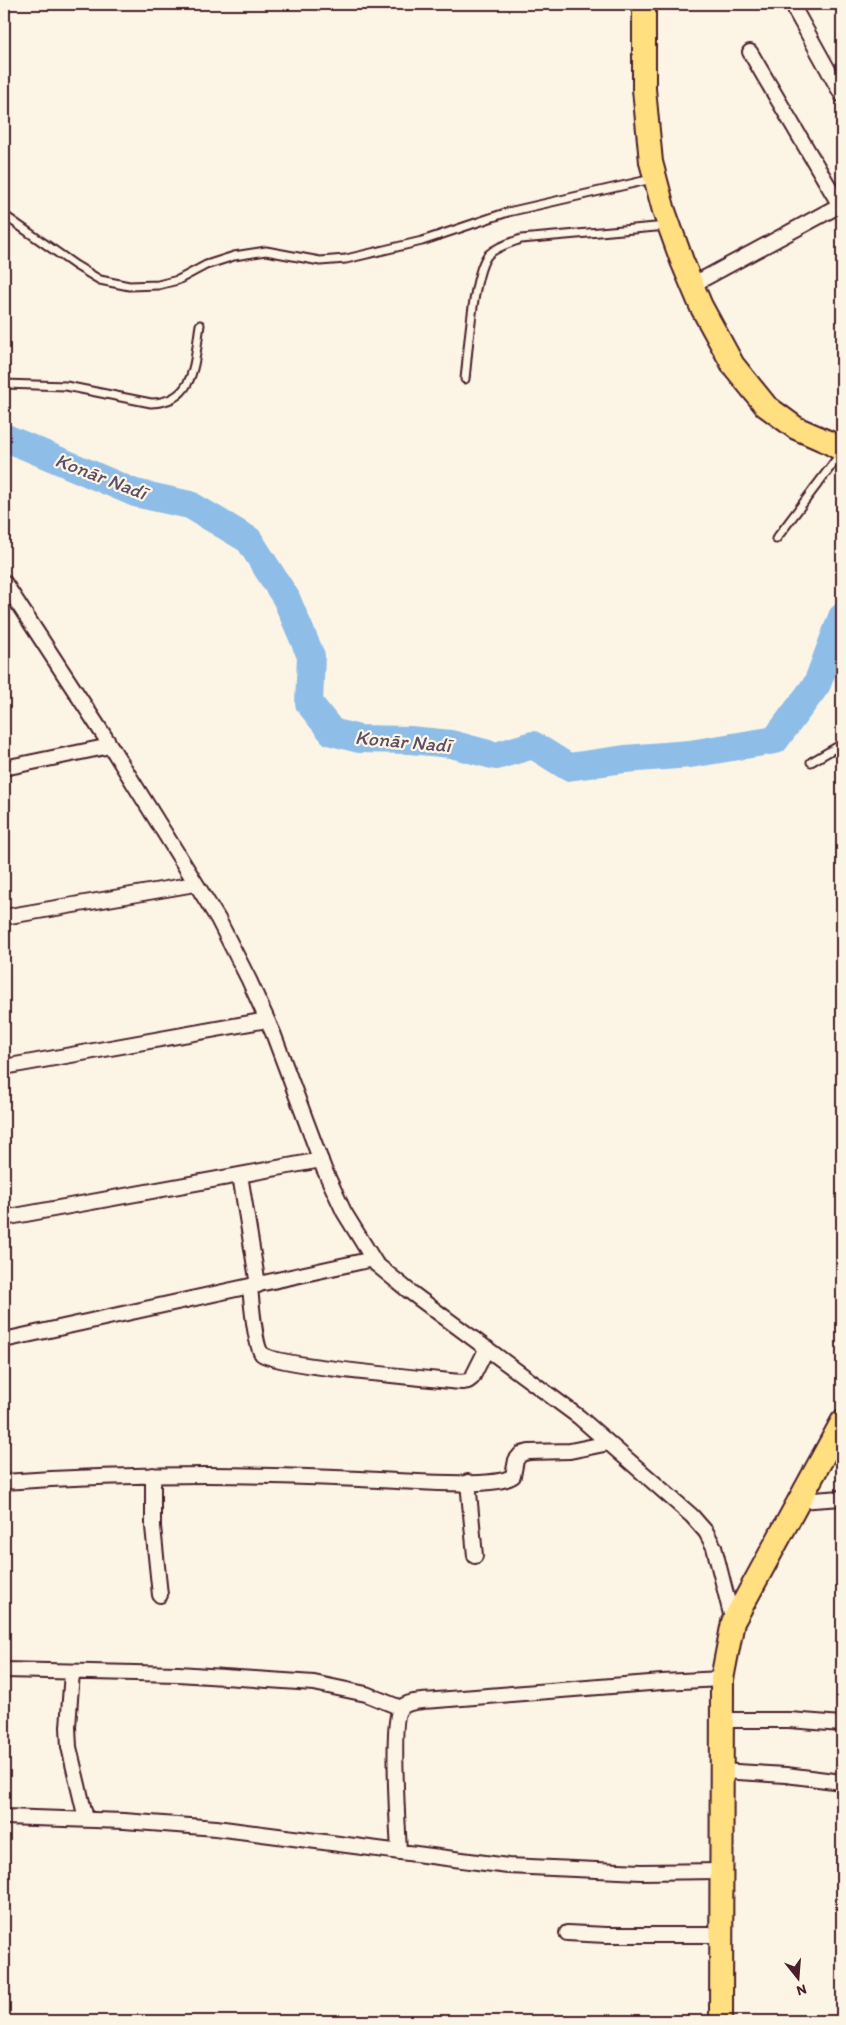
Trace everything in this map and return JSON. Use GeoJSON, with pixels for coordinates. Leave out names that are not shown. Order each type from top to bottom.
{"type":"FeatureCollection","features":[{"type":"Feature","properties":{"kind":"main road"},"geometry":{"type":"LineString","coordinates":[[644,4],[644,88],[651,162],[669,226],[692,286],[733,365],[766,406],[796,428],[842,450]]}},
{"type":"Feature","properties":{"kind":"main road"},"geometry":{"type":"LineString","coordinates":[[721,2021],[722,1679],[733,1622],[842,1423]]}},
{"type":"Feature","properties":{"kind":"street"},"geometry":{"type":"LineString","coordinates":[[796,12],[842,95]]}},
{"type":"Feature","properties":{"kind":"street"},"geometry":{"type":"LineString","coordinates":[[692,286],[841,206],[750,52]]}},
{"type":"Feature","properties":{"kind":"street"},"geometry":{"type":"LineString","coordinates":[[4,582],[110,746],[218,920],[267,1020],[321,1160],[344,1212],[373,1259],[409,1291],[579,1417],[692,1516],[706,1532],[714,1547],[733,1622]]}},
{"type":"Feature","properties":{"kind":"street"},"geometry":{"type":"LineString","coordinates":[[4,768],[110,746]]}},
{"type":"Feature","properties":{"kind":"street"},"geometry":{"type":"LineString","coordinates":[[4,918],[195,884]]}},
{"type":"Feature","properties":{"kind":"street"},"geometry":{"type":"LineString","coordinates":[[4,1067],[267,1020]]}},
{"type":"Feature","properties":{"kind":"street"},"geometry":{"type":"LineString","coordinates":[[4,1218],[321,1160]]}},
{"type":"Feature","properties":{"kind":"street"},"geometry":{"type":"LineString","coordinates":[[240,1175],[254,1285],[258,1348],[267,1357],[308,1365],[462,1382],[472,1378],[487,1348]]}},
{"type":"Feature","properties":{"kind":"street"},"geometry":{"type":"LineString","coordinates":[[4,1340],[373,1259]]}},
{"type":"Feature","properties":{"kind":"street"},"geometry":{"type":"LineString","coordinates":[[4,1482],[154,1475],[296,1475],[436,1483],[501,1481],[513,1476],[516,1460],[522,1454],[529,1452],[570,1451],[609,1444]]}},
{"type":"Feature","properties":{"kind":"street"},"geometry":{"type":"LineString","coordinates":[[154,1475],[152,1528],[160,1595]]}},
{"type":"Feature","properties":{"kind":"street"},"geometry":{"type":"LineString","coordinates":[[468,1482],[475,1556]]}},
{"type":"Feature","properties":{"kind":"street"},"geometry":{"type":"LineString","coordinates":[[799,1501],[842,1498]]}},
{"type":"Feature","properties":{"kind":"street"},"geometry":{"type":"LineString","coordinates":[[4,1670],[178,1674],[314,1683],[366,1694],[401,1708]]}},
{"type":"Feature","properties":{"kind":"street"},"geometry":{"type":"LineString","coordinates":[[72,1672],[68,1727],[69,1747],[86,1819]]}},
{"type":"Feature","properties":{"kind":"street"},"geometry":{"type":"LineString","coordinates":[[399,1852],[396,1746],[397,1714],[401,1708],[412,1703],[437,1700],[642,1683],[722,1679]]}},
{"type":"Feature","properties":{"kind":"street"},"geometry":{"type":"LineString","coordinates":[[721,1720],[790,1720],[842,1724]]}},
{"type":"Feature","properties":{"kind":"street"},"geometry":{"type":"LineString","coordinates":[[721,1771],[786,1775],[842,1782]]}},
{"type":"Feature","properties":{"kind":"street"},"geometry":{"type":"LineString","coordinates":[[4,1817],[86,1819],[216,1828],[508,1866],[641,1872],[721,1871]]}},
{"type":"Feature","properties":{"kind":"street"},"geometry":{"type":"LineString","coordinates":[[567,1932],[644,1935],[721,1934]]}},
{"type":"Feature","properties":{"kind":"lane"},"geometry":{"type":"LineString","coordinates":[[4,215],[100,280],[128,286],[158,285],[178,280],[206,265],[234,256],[266,251],[320,261],[346,259],[422,242],[508,212],[655,178]]}},
{"type":"Feature","properties":{"kind":"lane"},"geometry":{"type":"LineString","coordinates":[[465,379],[478,278],[489,255],[503,245],[521,239],[669,226]]}},
{"type":"Feature","properties":{"kind":"lane"},"geometry":{"type":"LineString","coordinates":[[4,384],[66,386],[151,403],[164,403],[183,392],[190,381],[200,325]]}},
{"type":"Feature","properties":{"kind":"lane"},"geometry":{"type":"LineString","coordinates":[[776,539],[842,450]]}},
{"type":"Feature","properties":{"kind":"lane"},"geometry":{"type":"LineString","coordinates":[[811,762],[842,744]]}},
{"type":"Feature","properties":{"kind":"waterway","name":"Konār Nadī"},"geometry":{"type":"LineString","coordinates":[[4,437],[135,493],[190,505],[249,540],[286,598],[311,656],[309,703],[332,732],[359,739],[410,740],[451,744],[496,756],[533,745],[568,767],[625,759],[690,754],[775,740],[817,684],[842,617]]}}]}
